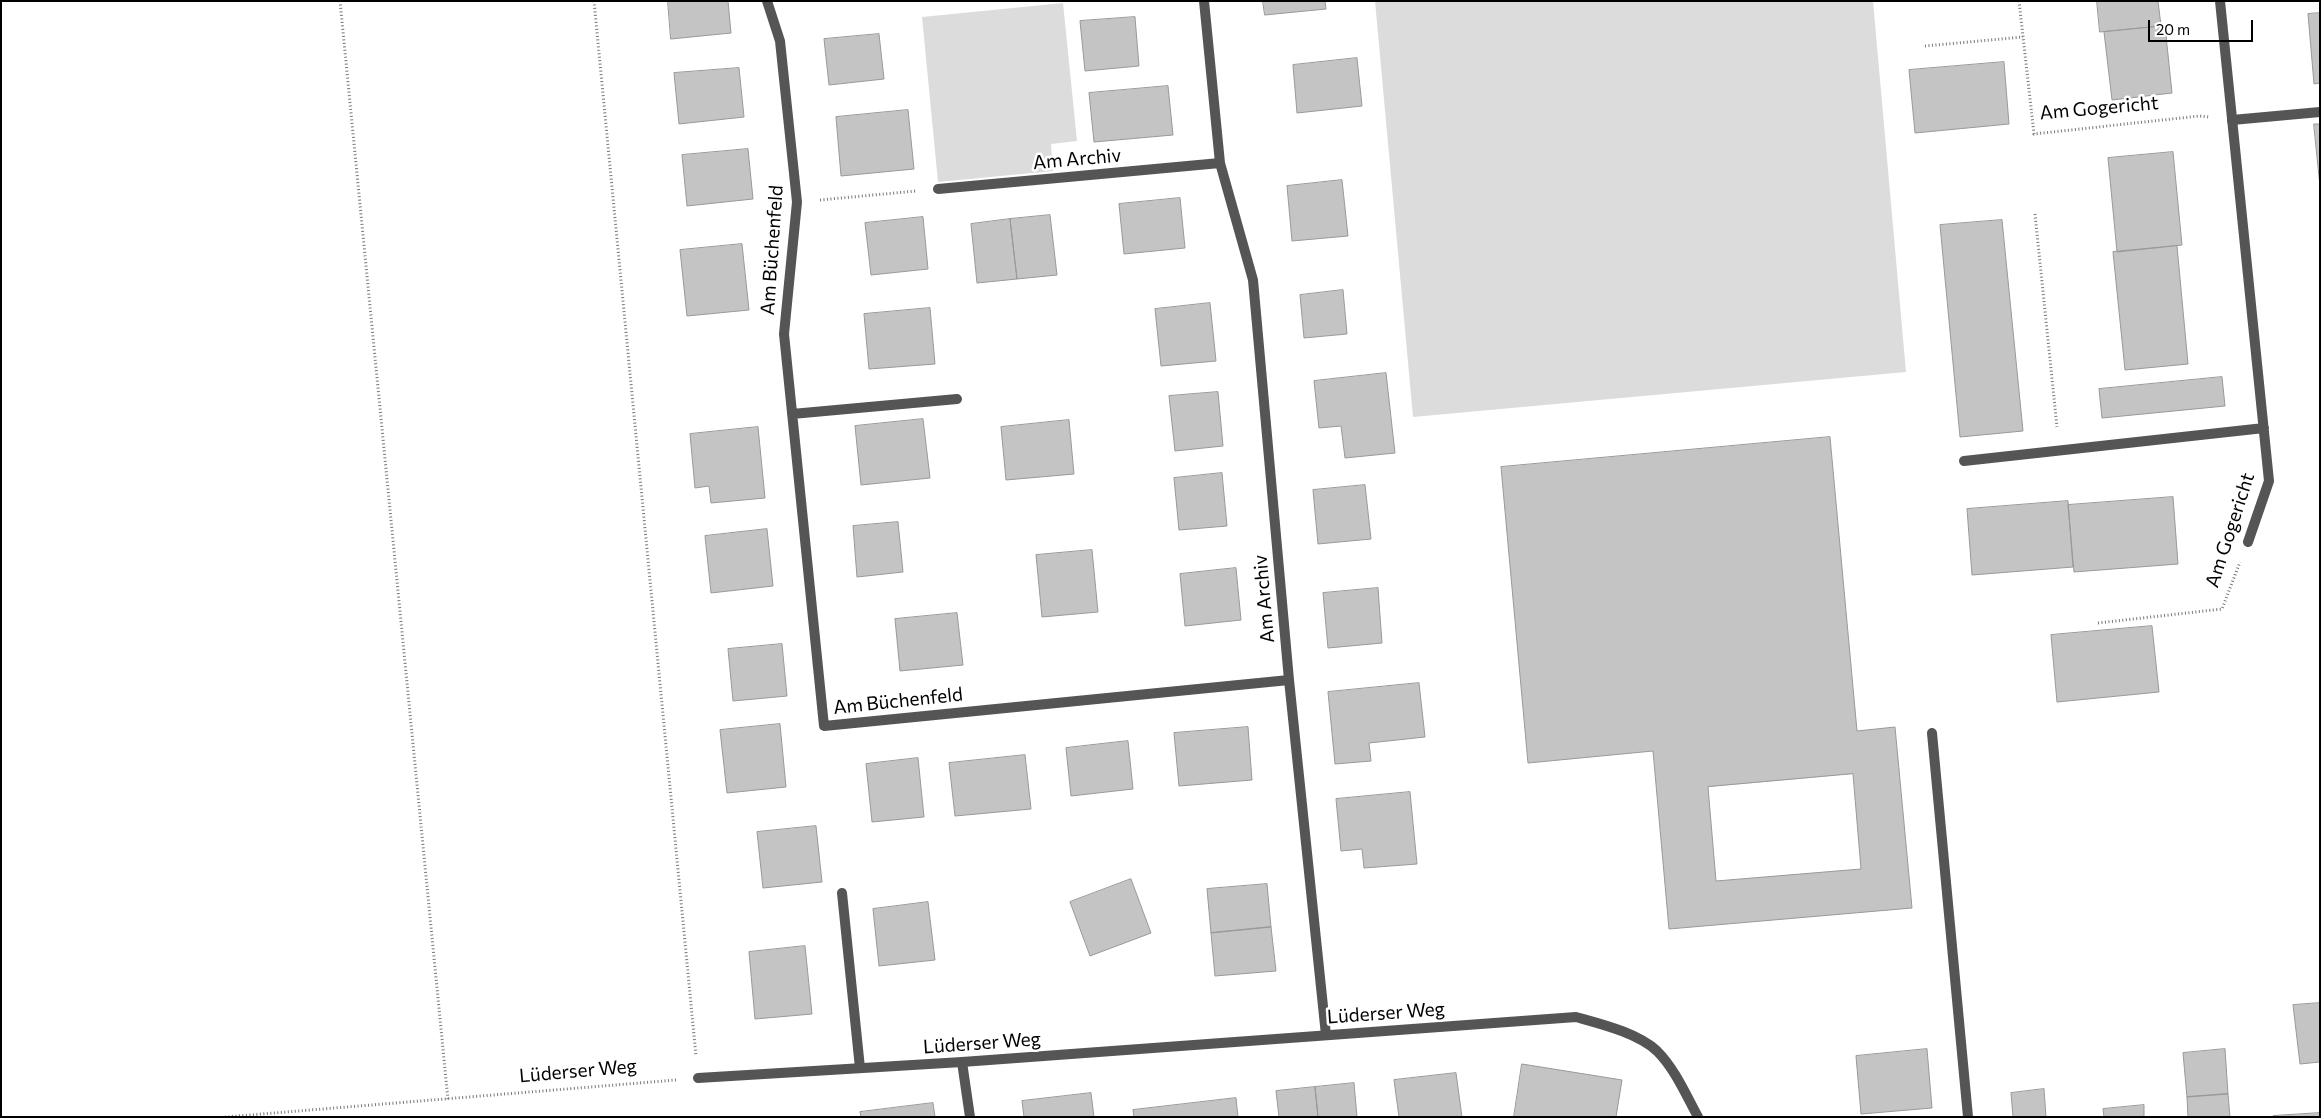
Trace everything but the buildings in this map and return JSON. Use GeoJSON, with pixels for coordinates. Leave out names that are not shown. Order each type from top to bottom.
{"type":"FeatureCollection","features":[{"type":"Feature","properties":{"kind":"street","name":"Am Büchenfeld"},"geometry":{"type":"LineString","coordinates":[[768,1],[780,41],[797,202],[784,334],[824,726],[1289,680]]}},
{"type":"Feature","properties":{"kind":"street","name":"Am Archiv"},"geometry":{"type":"LineString","coordinates":[[1204,1],[1220,164],[1253,280],[1289,680],[1326,1035]]}},
{"type":"Feature","properties":{"kind":"street","name":"Am Gogericht"},"geometry":{"type":"LineString","coordinates":[[2220,1],[2269,481],[2248,542]]}},
{"type":"Feature","properties":{"kind":"street"},"geometry":{"type":"LineString","coordinates":[[2232,120],[2320,112]]}},
{"type":"Feature","properties":{"kind":"street","name":"Am Archiv"},"geometry":{"type":"LineString","coordinates":[[938,189],[1220,164]]}},
{"type":"Feature","properties":{"kind":"street"},"geometry":{"type":"LineString","coordinates":[[792,414],[957,399]]}},
{"type":"Feature","properties":{"kind":"street"},"geometry":{"type":"LineString","coordinates":[[1964,461],[2264,428]]}},
{"type":"Feature","properties":{"kind":"street"},"geometry":{"type":"LineString","coordinates":[[1932,733],[1968,1117]]}},
{"type":"Feature","properties":{"kind":"street"},"geometry":{"type":"LineString","coordinates":[[842,893],[860,1068]]}},
{"type":"Feature","properties":{"kind":"street","name":"Lüderser Weg"},"geometry":{"type":"LineString","coordinates":[[698,1078],[962,1062],[1576,1017],[1621,1030],[1657,1051],[1676,1077],[1698,1117]]}},
{"type":"Feature","properties":{"kind":"street"},"geometry":{"type":"LineString","coordinates":[[962,1062],[970,1117]]}},
{"type":"Feature","properties":{"kind":"path"},"geometry":{"type":"LineString","coordinates":[[340,1],[448,1100]]}},
{"type":"Feature","properties":{"kind":"path"},"geometry":{"type":"LineString","coordinates":[[594,1],[698,1078]]}},
{"type":"Feature","properties":{"kind":"path","name":"Am Gogericht"},"geometry":{"type":"LineString","coordinates":[[2019,1],[2034,134],[2200,116],[2232,120]]}},
{"type":"Feature","properties":{"kind":"path"},"geometry":{"type":"LineString","coordinates":[[1925,46],[2022,36]]}},
{"type":"Feature","properties":{"kind":"path"},"geometry":{"type":"LineString","coordinates":[[797,202],[938,189]]}},
{"type":"Feature","properties":{"kind":"path"},"geometry":{"type":"LineString","coordinates":[[2035,214],[2060,450]]}},
{"type":"Feature","properties":{"kind":"path","name":"Am Gogericht"},"geometry":{"type":"LineString","coordinates":[[2098,623],[2222,609],[2248,542]]}},
{"type":"Feature","properties":{"kind":"path","name":"Lüderser Weg"},"geometry":{"type":"LineString","coordinates":[[225,1117],[698,1078]]}},
{"type":"Feature","properties":{"kind":"shaded area"},"geometry":{"type":"Polygon","coordinates":[[[1375,1],[1873,1],[1906,372],[1413,417],[1375,1]]]}},
{"type":"Feature","properties":{"kind":"shaded area"},"geometry":{"type":"Polygon","coordinates":[[[1063,3],[1077,141],[1051,144],[1053,171],[938,182],[922,17],[1063,3]]]}}]}
